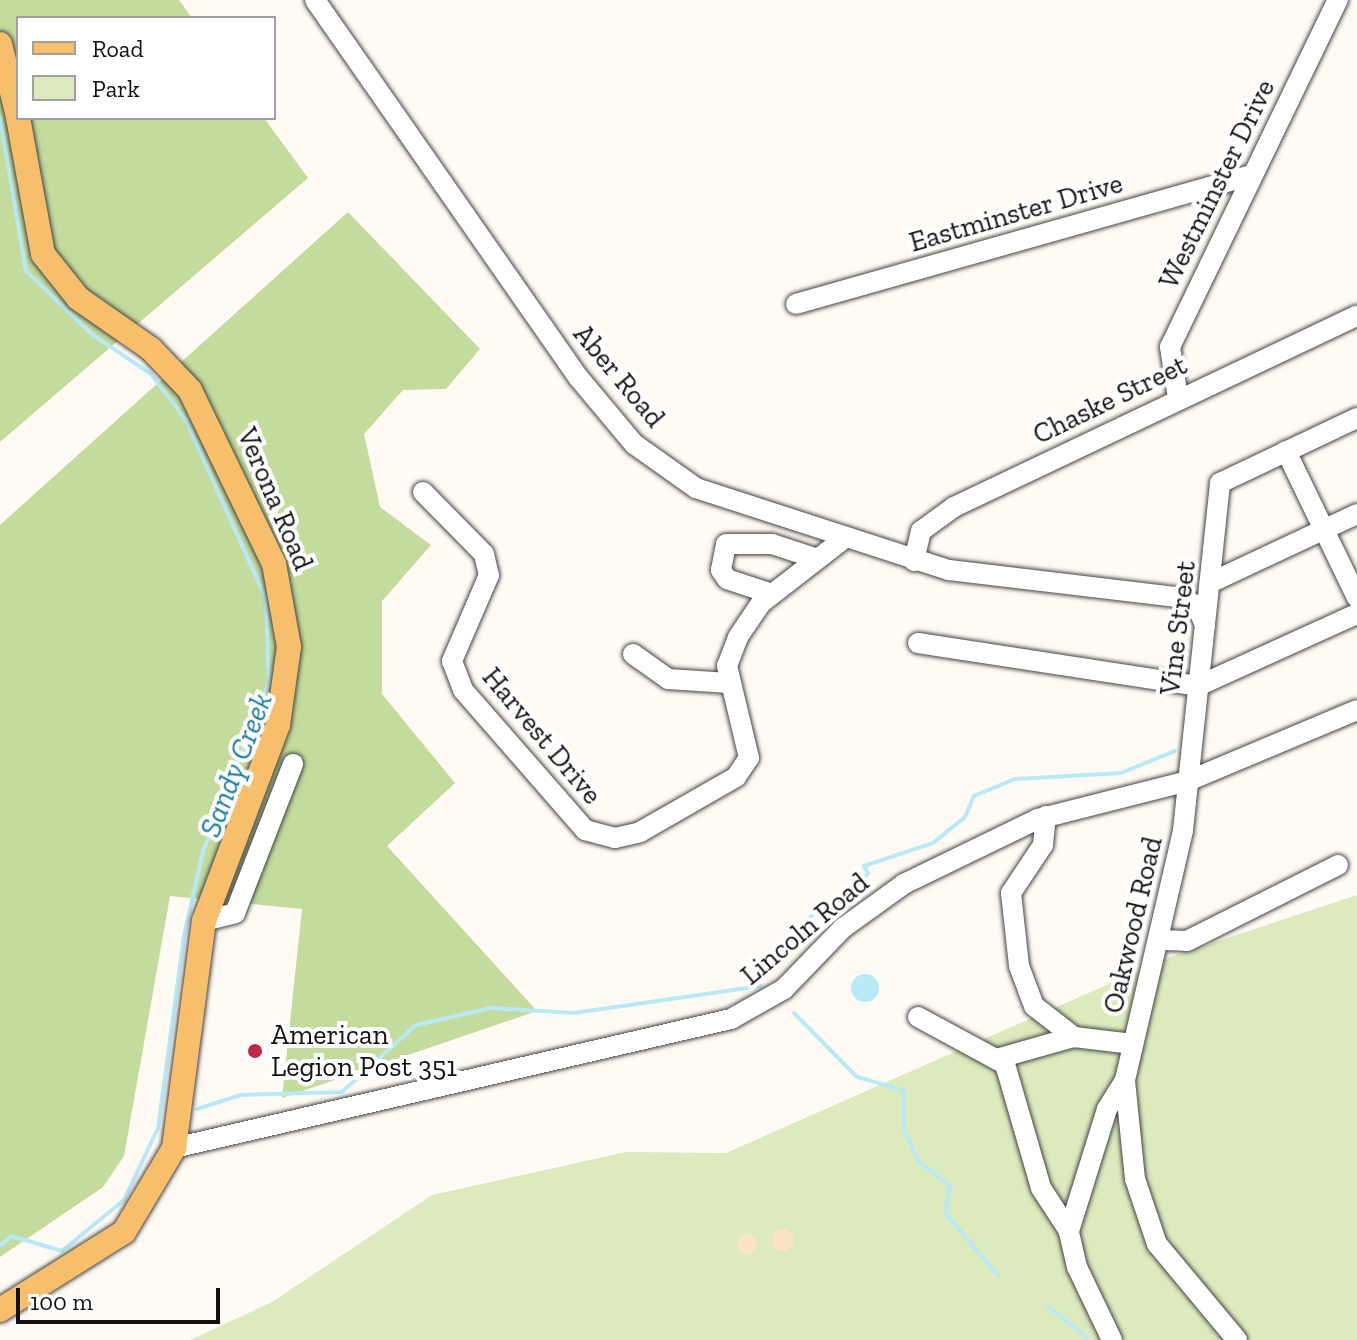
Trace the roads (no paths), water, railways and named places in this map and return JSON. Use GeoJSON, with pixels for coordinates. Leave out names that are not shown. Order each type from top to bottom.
{"type":"FeatureCollection","features":[{"type":"Feature","properties":{"kind":"main road","name":"Verona Road"},"geometry":{"type":"LineString","coordinates":[[0,44],[16,109]]}},
{"type":"Feature","properties":{"kind":"main road","name":"Verona Road"},"geometry":{"type":"LineString","coordinates":[[0,1310],[124,1232],[174,1148],[204,921],[284,697],[282,592],[233,469],[190,390],[151,349],[78,298],[43,254],[19,120]]}},
{"type":"Feature","properties":{"kind":"street","name":"Aber Road"},"geometry":{"type":"LineString","coordinates":[[315,0],[578,377],[634,444],[696,488],[841,541],[914,561],[986,577],[1183,598],[1197,606],[1205,625]]}},
{"type":"Feature","properties":{"kind":"street","name":"Westminster Drive"},"geometry":{"type":"LineString","coordinates":[[1178,398],[1170,347],[1338,0]]}},
{"type":"Feature","properties":{"kind":"street","name":"Eastminster Drive"},"geometry":{"type":"LineString","coordinates":[[796,304],[1251,175]]}},
{"type":"Feature","properties":{"kind":"street","name":"Chaske Street"},"geometry":{"type":"LineString","coordinates":[[914,561],[921,531],[954,507],[1178,398],[1357,316]]}},
{"type":"Feature","properties":{"kind":"street"},"geometry":{"type":"LineString","coordinates":[[1357,418],[1286,451],[1357,598]]}},
{"type":"Feature","properties":{"kind":"street","name":"Vine Street"},"geometry":{"type":"LineString","coordinates":[[1188,781],[1205,625],[1214,581],[1220,483],[1286,451]]}},
{"type":"Feature","properties":{"kind":"street","name":"Harvest Drive"},"geometry":{"type":"LineString","coordinates":[[423,492],[484,554],[489,575],[452,661],[463,690],[585,830],[615,838],[640,832],[736,777],[749,758],[729,683],[738,637],[772,594],[841,541]]}},
{"type":"Feature","properties":{"kind":"street"},"geometry":{"type":"LineString","coordinates":[[1214,581],[1357,514]]}},
{"type":"Feature","properties":{"kind":"street"},"geometry":{"type":"LineString","coordinates":[[772,594],[727,579],[721,570],[726,544],[772,544],[818,559]]}},
{"type":"Feature","properties":{"kind":"street"},"geometry":{"type":"LineString","coordinates":[[918,643],[1198,686],[1357,614]]}},
{"type":"Feature","properties":{"kind":"street"},"geometry":{"type":"LineString","coordinates":[[633,654],[668,679],[729,683]]}},
{"type":"Feature","properties":{"kind":"street","name":"Lincoln Road"},"geometry":{"type":"LineString","coordinates":[[174,1148],[731,1019],[784,989],[872,904],[1046,816],[1188,781],[1357,710]]}},
{"type":"Feature","properties":{"kind":"street"},"geometry":{"type":"LineString","coordinates":[[204,921],[235,913],[293,764]]}},
{"type":"Feature","properties":{"kind":"street","name":"Oakwood Road"},"geometry":{"type":"LineString","coordinates":[[1125,1080],[1162,940],[1188,781]]}},
{"type":"Feature","properties":{"kind":"street"},"geometry":{"type":"LineString","coordinates":[[1046,816],[1043,845],[1011,893],[1019,966],[1034,1006],[1074,1037]]}},
{"type":"Feature","properties":{"kind":"street"},"geometry":{"type":"LineString","coordinates":[[1162,940],[1187,941],[1338,865]]}},
{"type":"Feature","properties":{"kind":"street"},"geometry":{"type":"LineString","coordinates":[[918,1017],[996,1059],[1018,1101],[1041,1188],[1069,1231],[1112,1340]]}},
{"type":"Feature","properties":{"kind":"street"},"geometry":{"type":"LineString","coordinates":[[996,1059],[1074,1037],[1133,1044]]}},
{"type":"Feature","properties":{"kind":"street"},"geometry":{"type":"LineString","coordinates":[[1069,1231],[1107,1109],[1125,1080]]}},
{"type":"Feature","properties":{"kind":"street"},"geometry":{"type":"LineString","coordinates":[[1125,1080],[1135,1179],[1157,1244],[1237,1340]]}},
{"type":"Feature","properties":{"kind":"water"},"geometry":{"type":"Polygon","coordinates":[[[865,974],[875,978],[879,988],[875,998],[865,1002],[855,998],[851,988],[855,978],[865,974]]]}},
{"type":"Feature","properties":{"kind":"waterway","name":"Sandy Creek"},"geometry":{"type":"LineString","coordinates":[[0,117],[26,271],[93,335],[151,374],[186,420],[266,599],[269,683],[203,851],[184,936],[158,1128],[124,1200],[62,1251],[11,1236],[0,1246]]}},
{"type":"Feature","properties":{"kind":"waterway"},"geometry":{"type":"LineString","coordinates":[[756,982],[819,907],[856,887],[868,873],[864,866],[933,843],[965,817],[974,796],[1015,779],[1121,773],[1175,751]]}},
{"type":"Feature","properties":{"kind":"waterway"},"geometry":{"type":"LineString","coordinates":[[197,1109],[241,1095],[342,1092],[416,1025],[491,1008],[574,1013],[761,986]]}},
{"type":"Feature","properties":{"kind":"waterway"},"geometry":{"type":"LineString","coordinates":[[794,1013],[857,1077],[903,1090],[904,1129],[918,1161],[950,1186],[945,1213],[998,1275]]}},
{"type":"Feature","properties":{"kind":"waterway"},"geometry":{"type":"LineString","coordinates":[[1047,1306],[1087,1337]]}},
{"type":"Feature","properties":{"kind":"place","name":"American Legion Post 351"},"geometry":{"type":"Point","coordinates":[255,1051]}}]}
